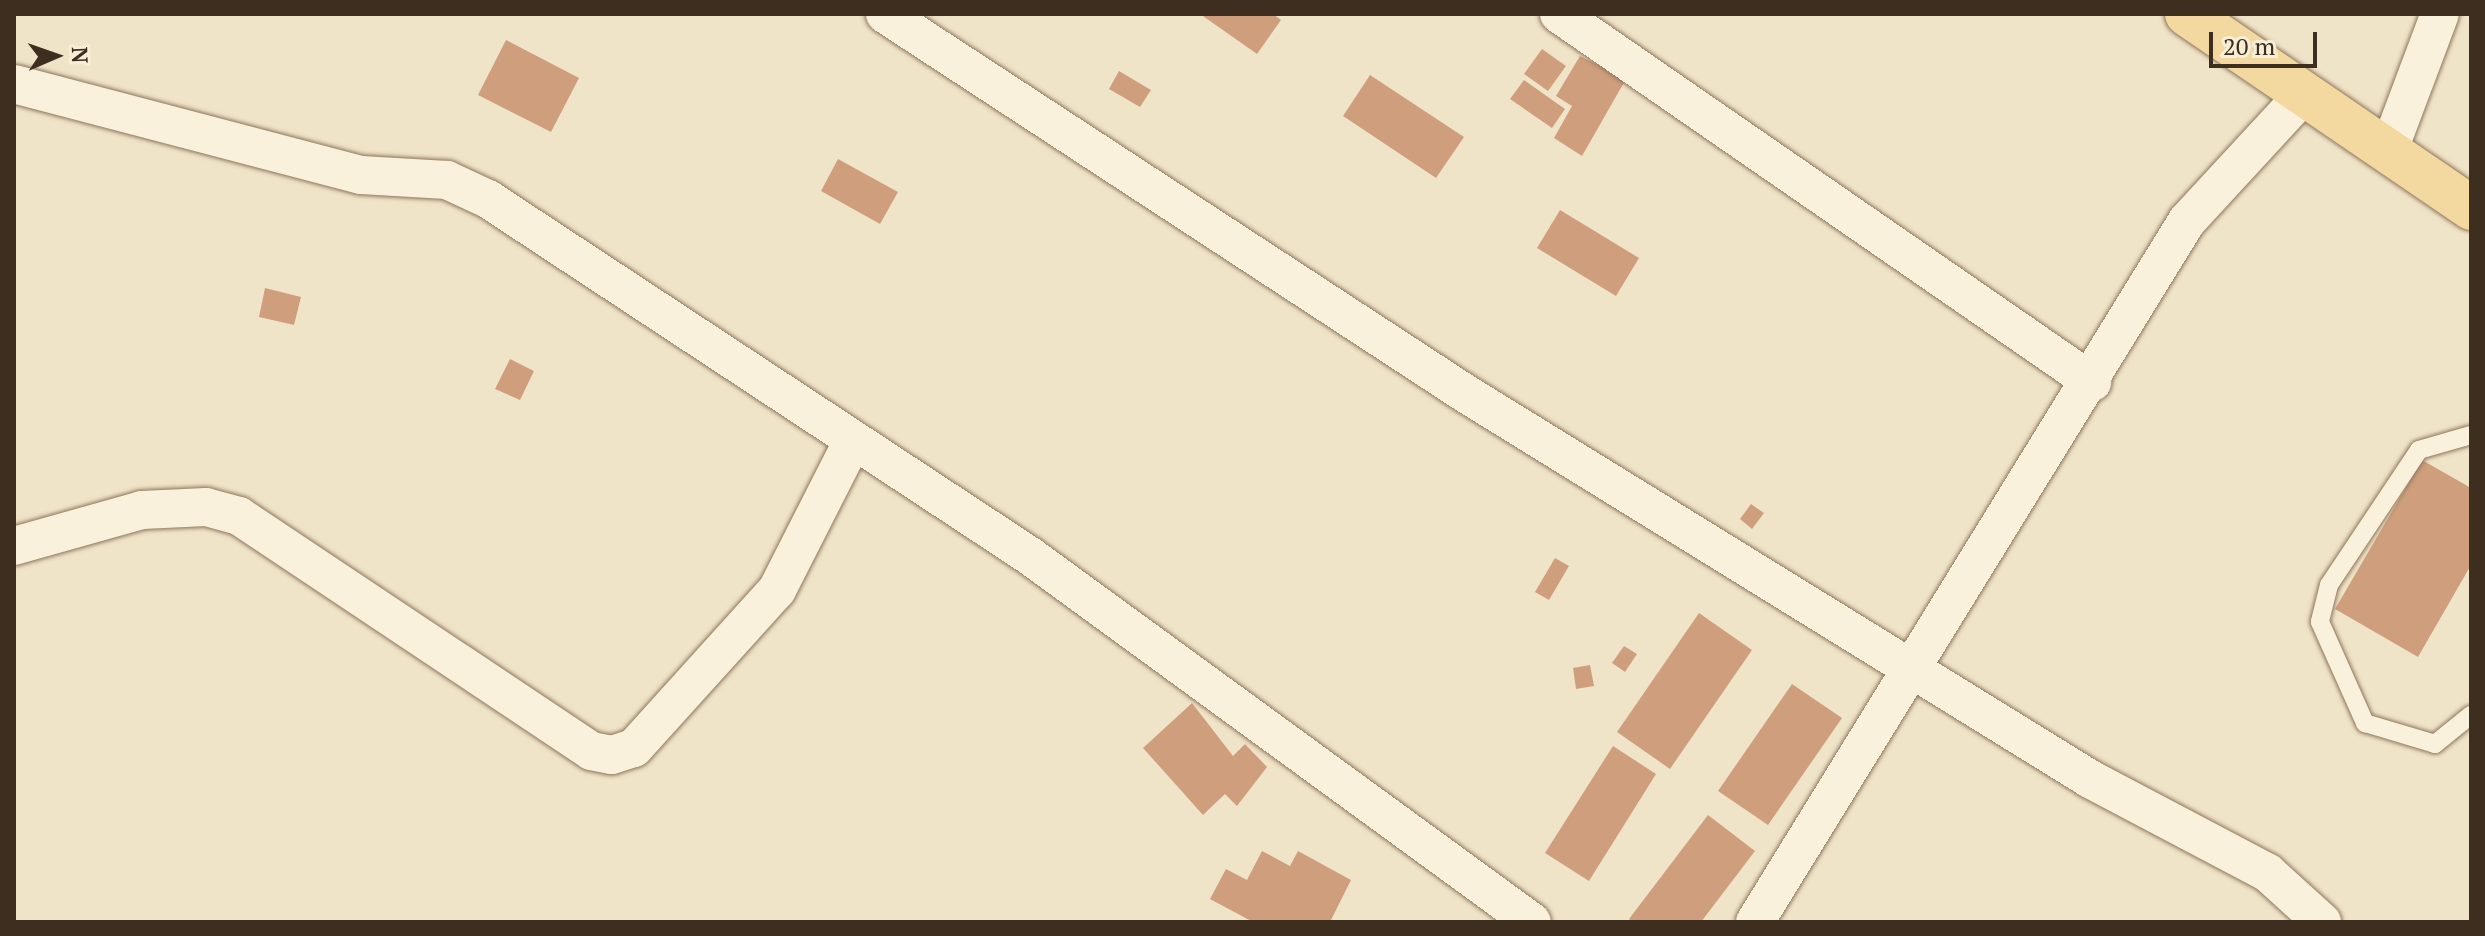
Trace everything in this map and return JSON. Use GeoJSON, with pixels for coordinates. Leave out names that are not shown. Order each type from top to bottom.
{"type":"FeatureCollection","features":[{"type":"Feature","properties":{"kind":"main road"},"geometry":{"type":"LineString","coordinates":[[2187,14],[2471,208]]}},
{"type":"Feature","properties":{"kind":"street"},"geometry":{"type":"LineString","coordinates":[[885,14],[1463,392],[2090,779],[2268,873],[2322,922]]}},
{"type":"Feature","properties":{"kind":"street"},"geometry":{"type":"LineString","coordinates":[[1559,14],[2092,382]]}},
{"type":"Feature","properties":{"kind":"street"},"geometry":{"type":"LineString","coordinates":[[2388,152],[2440,14]]}},
{"type":"Feature","properties":{"kind":"street"},"geometry":{"type":"LineString","coordinates":[[14,84],[361,175],[447,180],[488,199],[851,444],[1030,556],[1532,922]]}},
{"type":"Feature","properties":{"kind":"street"},"geometry":{"type":"LineString","coordinates":[[1755,922],[1914,671],[2187,221],[2304,94]]}},
{"type":"Feature","properties":{"kind":"street"},"geometry":{"type":"LineString","coordinates":[[14,546],[142,510],[206,507],[239,516],[591,751],[612,755],[634,748],[777,590],[851,444]]}},
{"type":"Feature","properties":{"kind":"lane"},"geometry":{"type":"LineString","coordinates":[[2471,435],[2419,450],[2329,585],[2320,622],[2365,723],[2435,744],[2471,715]]}},
{"type":"Feature","properties":{"kind":"building"},"geometry":{"type":"Polygon","coordinates":[[[1200,14],[1273,14],[1281,20],[1257,54],[1200,14]]]}},
{"type":"Feature","properties":{"kind":"building"},"geometry":{"type":"Polygon","coordinates":[[[506,40],[579,78],[551,132],[478,95],[506,40]]]}},
{"type":"Feature","properties":{"kind":"building"},"geometry":{"type":"Polygon","coordinates":[[[1542,49],[1566,66],[1548,91],[1524,74],[1542,49]]]}},
{"type":"Feature","properties":{"kind":"building"},"geometry":{"type":"Polygon","coordinates":[[[1580,56],[1626,79],[1582,156],[1554,138],[1572,106],[1556,96],[1580,56]]]}},
{"type":"Feature","properties":{"kind":"building"},"geometry":{"type":"Polygon","coordinates":[[[1119,71],[1151,90],[1140,107],[1109,89],[1119,71]]]}},
{"type":"Feature","properties":{"kind":"building"},"geometry":{"type":"Polygon","coordinates":[[[1370,75],[1464,137],[1436,178],[1343,116],[1370,75]]]}},
{"type":"Feature","properties":{"kind":"building"},"geometry":{"type":"Polygon","coordinates":[[[1524,80],[1565,109],[1552,128],[1510,99],[1524,80]]]}},
{"type":"Feature","properties":{"kind":"building"},"geometry":{"type":"Polygon","coordinates":[[[838,159],[898,192],[880,224],[821,191],[838,159]]]}},
{"type":"Feature","properties":{"kind":"building"},"geometry":{"type":"Polygon","coordinates":[[[1560,210],[1639,258],[1616,296],[1537,248],[1560,210]]]}},
{"type":"Feature","properties":{"kind":"building"},"geometry":{"type":"Polygon","coordinates":[[[265,288],[301,297],[294,325],[259,317],[265,288]]]}},
{"type":"Feature","properties":{"kind":"building"},"geometry":{"type":"Polygon","coordinates":[[[510,359],[534,371],[520,400],[495,389],[510,359]]]}},
{"type":"Feature","properties":{"kind":"building"},"geometry":{"type":"Polygon","coordinates":[[[2422,460],[2471,488],[2471,565],[2418,657],[2335,609],[2422,460]]]}},
{"type":"Feature","properties":{"kind":"building"},"geometry":{"type":"Polygon","coordinates":[[[1751,504],[1764,513],[1752,529],[1740,519],[1751,504]]]}},
{"type":"Feature","properties":{"kind":"building"},"geometry":{"type":"Polygon","coordinates":[[[1555,558],[1569,566],[1549,600],[1535,592],[1555,558]]]}},
{"type":"Feature","properties":{"kind":"building"},"geometry":{"type":"Polygon","coordinates":[[[1699,613],[1752,650],[1670,769],[1617,732],[1699,613]]]}},
{"type":"Feature","properties":{"kind":"building"},"geometry":{"type":"Polygon","coordinates":[[[1624,646],[1637,654],[1625,672],[1612,663],[1624,646]]]}},
{"type":"Feature","properties":{"kind":"building"},"geometry":{"type":"Polygon","coordinates":[[[1590,665],[1594,686],[1576,689],[1573,668],[1590,665]]]}},
{"type":"Feature","properties":{"kind":"building"},"geometry":{"type":"Polygon","coordinates":[[[1792,684],[1842,718],[1768,825],[1718,791],[1792,684]]]}},
{"type":"Feature","properties":{"kind":"building"},"geometry":{"type":"Polygon","coordinates":[[[1192,703],[1233,756],[1245,744],[1267,767],[1237,806],[1225,794],[1203,815],[1143,748],[1192,703]]]}},
{"type":"Feature","properties":{"kind":"building"},"geometry":{"type":"Polygon","coordinates":[[[1613,746],[1656,774],[1589,881],[1545,853],[1613,746]]]}},
{"type":"Feature","properties":{"kind":"building"},"geometry":{"type":"Polygon","coordinates":[[[1708,815],[1755,851],[1701,922],[1633,922],[1629,919],[1708,815]]]}},
{"type":"Feature","properties":{"kind":"building"},"geometry":{"type":"Polygon","coordinates":[[[1262,851],[1290,866],[1298,851],[1351,880],[1330,922],[1253,922],[1210,899],[1226,869],[1247,880],[1262,851]]]}}]}
